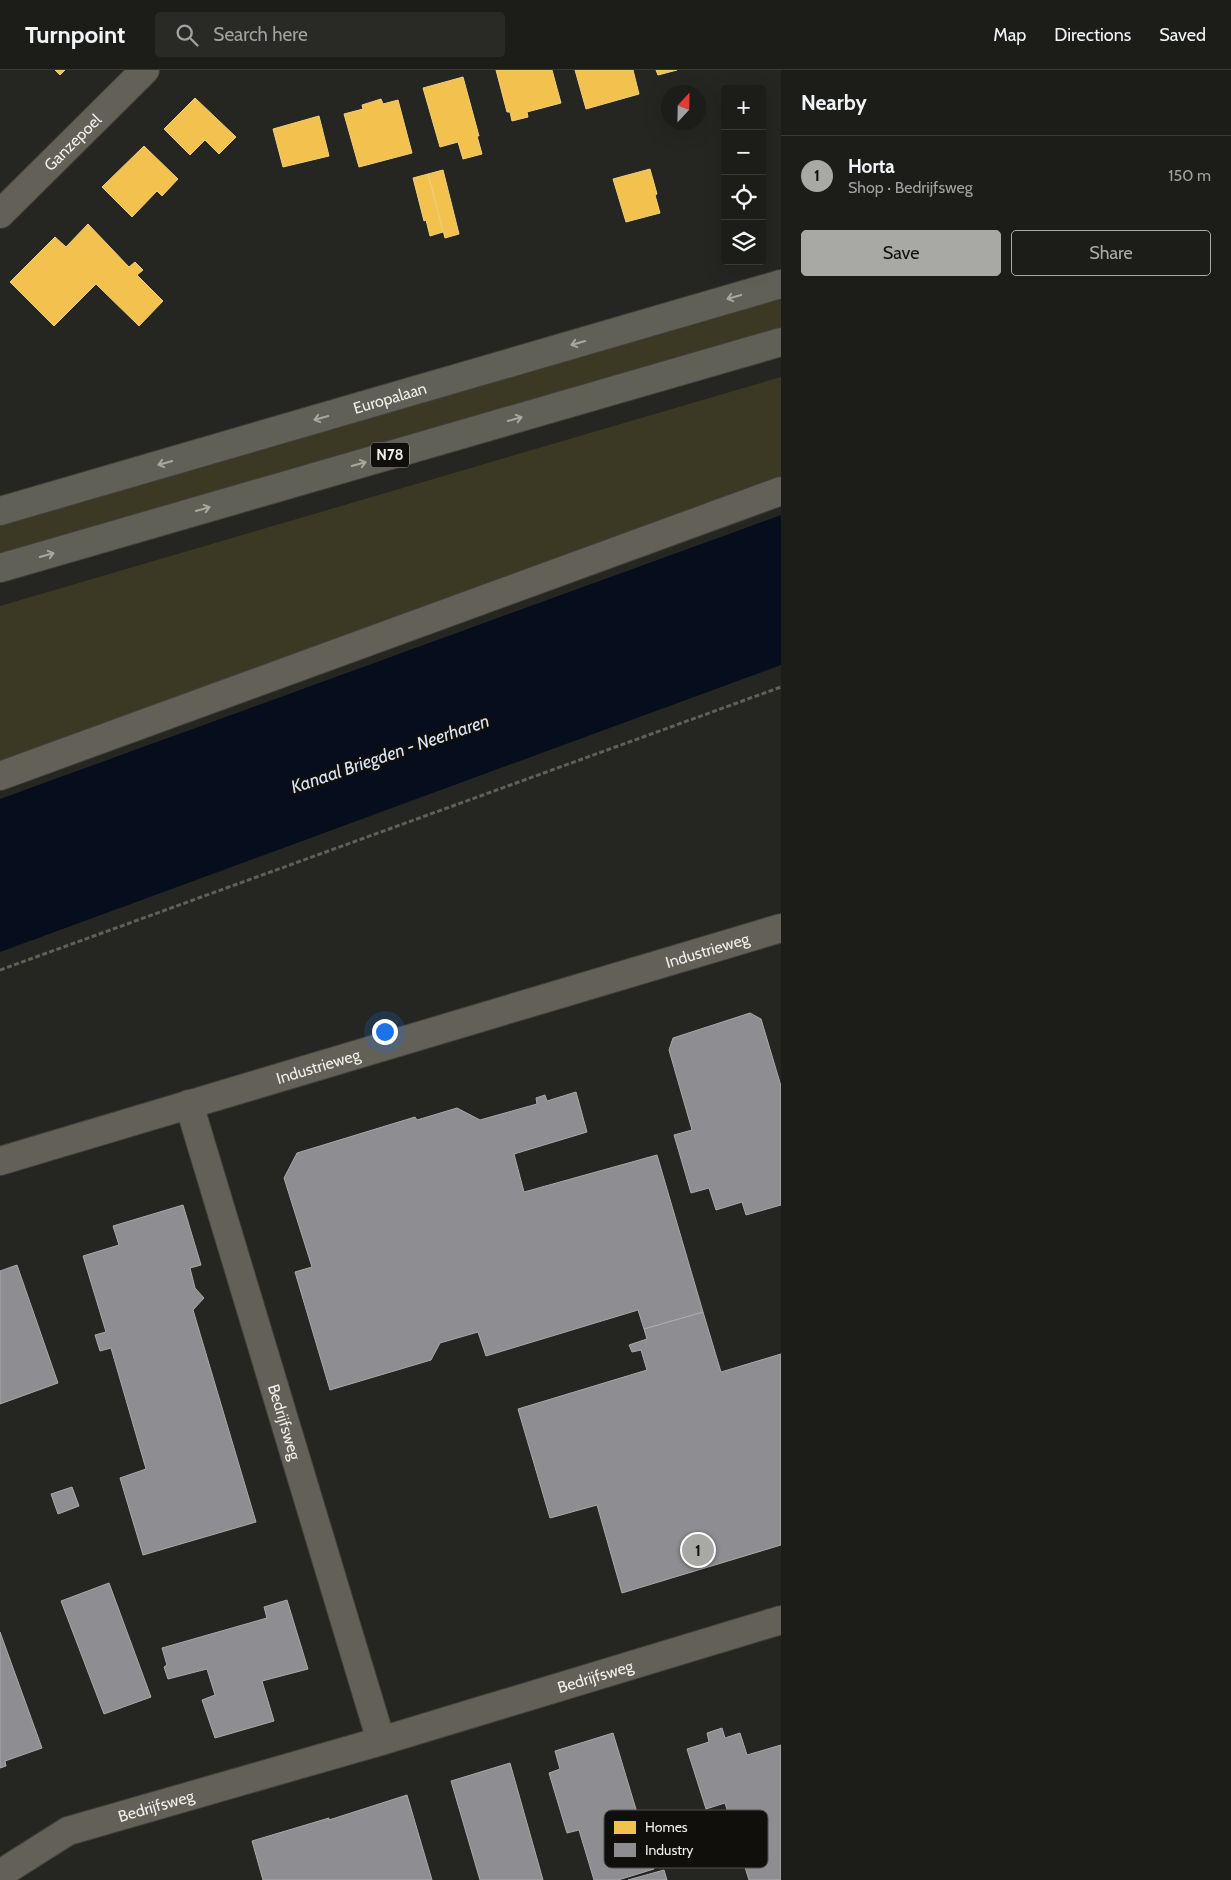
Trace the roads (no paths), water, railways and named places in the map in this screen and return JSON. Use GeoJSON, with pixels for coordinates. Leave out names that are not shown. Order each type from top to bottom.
{"type":"FeatureCollection","features":[{"type":"Feature","properties":{"kind":"main road","name":"Europalaan"},"geometry":{"type":"LineString","coordinates":[[0,511],[781,284]]}},
{"type":"Feature","properties":{"kind":"main road","name":"N78"},"geometry":{"type":"LineString","coordinates":[[0,568],[781,342]]}},
{"type":"Feature","properties":{"kind":"street","name":"Ganzepoel"},"geometry":{"type":"LineString","coordinates":[[0,214],[146,70]]}},
{"type":"Feature","properties":{"kind":"street"},"geometry":{"type":"LineString","coordinates":[[0,776],[781,491]]}},
{"type":"Feature","properties":{"kind":"street","name":"Industrieweg"},"geometry":{"type":"LineString","coordinates":[[0,1161],[781,928]]}},
{"type":"Feature","properties":{"kind":"street","name":"Bedrijfsweg"},"geometry":{"type":"LineString","coordinates":[[188,1104],[382,1741]]}},
{"type":"Feature","properties":{"kind":"street","name":"Bedrijfsweg"},"geometry":{"type":"LineString","coordinates":[[0,1874],[68,1831],[382,1741],[781,1620]]}},
{"type":"Feature","properties":{"kind":"water","name":"Kanaal Briegden - Neerharen"},"geometry":{"type":"Polygon","coordinates":[[[781,515],[781,665],[0,952],[0,799],[781,515]]]}},
{"type":"Feature","properties":{"kind":"place","name":"Horta"},"geometry":{"type":"Point","coordinates":[698,1550]}}]}
